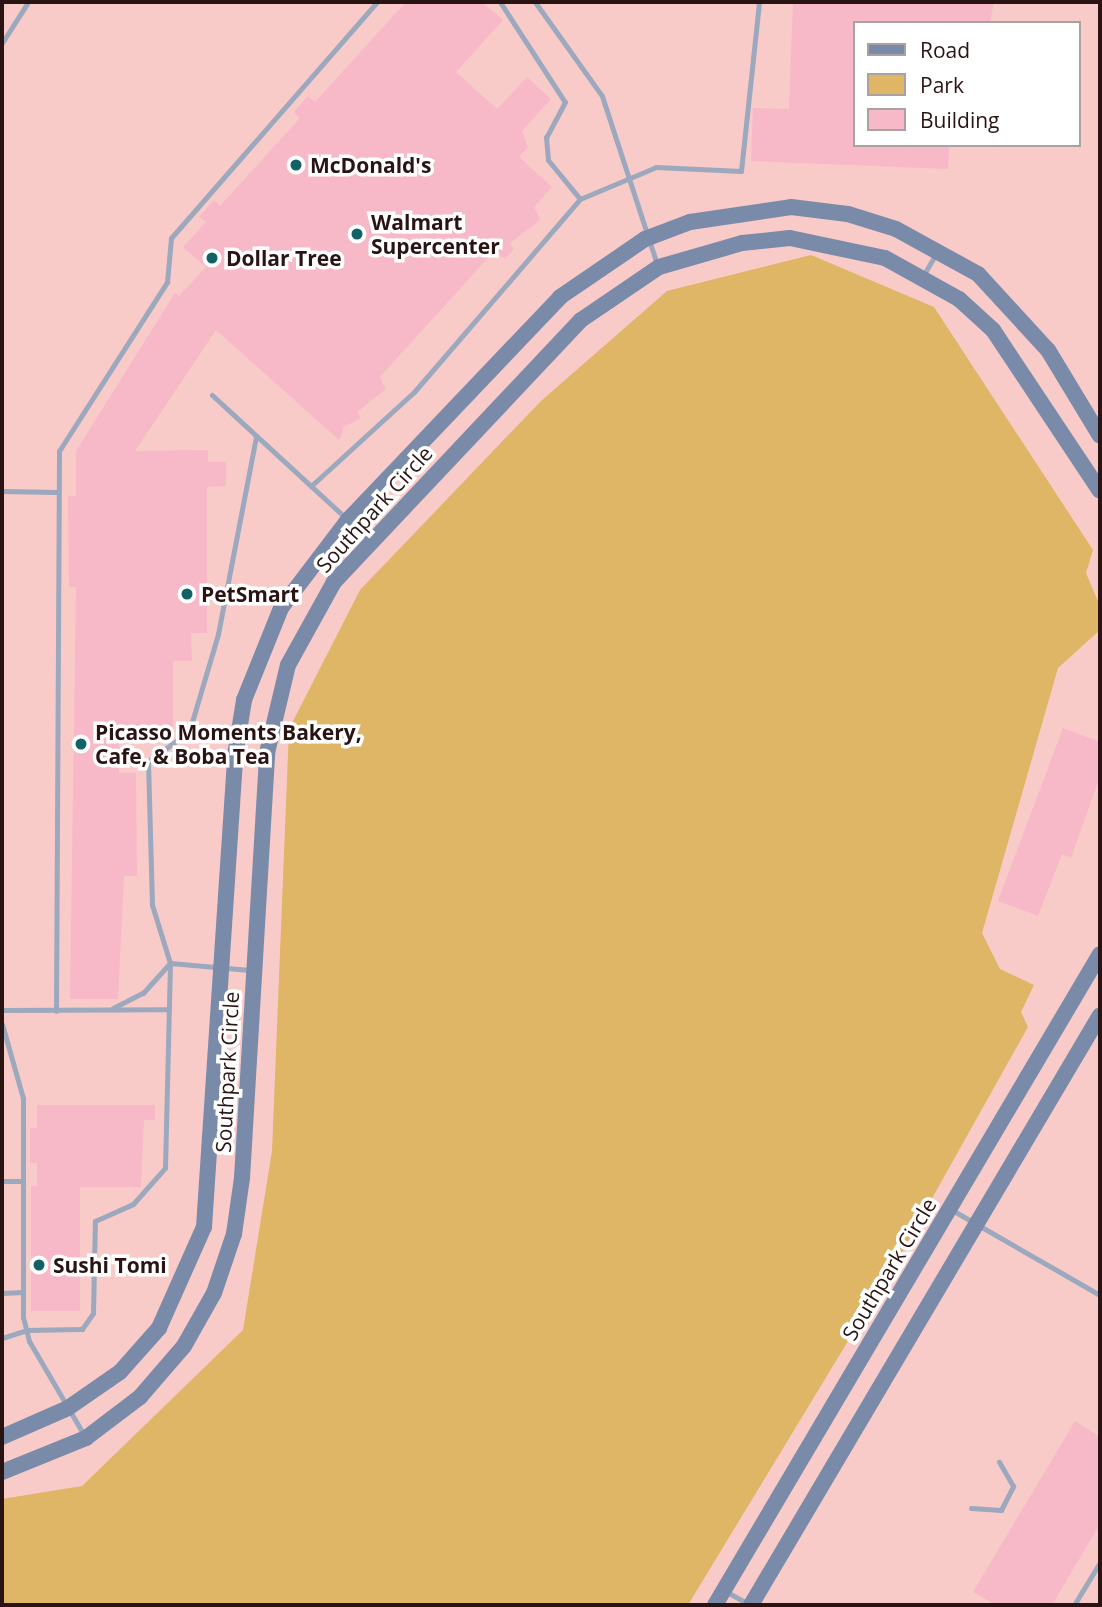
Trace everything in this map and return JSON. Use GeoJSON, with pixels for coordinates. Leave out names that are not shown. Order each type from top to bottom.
{"type":"FeatureCollection","features":[{"type":"Feature","properties":{"kind":"street","name":"Southpark Circle"},"geometry":{"type":"LineString","coordinates":[[2,1437],[68,1408],[120,1372],[159,1328],[204,1227],[221,963],[244,700],[281,608],[348,520],[560,297],[645,239],[690,222],[791,207],[848,214],[938,249],[1016,309],[1100,436]]}},
{"type":"Feature","properties":{"kind":"street","name":"Southpark Circle"},"geometry":{"type":"LineString","coordinates":[[2,1472],[86,1438],[140,1397],[184,1346],[214,1293],[234,1234],[242,1178],[253,971],[274,707],[308,623],[371,541],[581,320],[659,267],[699,252],[790,238],[841,244],[923,276],[993,330],[1100,491]]}},
{"type":"Feature","properties":{"kind":"street","name":"Southpark Circle"},"geometry":{"type":"LineString","coordinates":[[715,1605],[1100,954]]}},
{"type":"Feature","properties":{"kind":"street"},"geometry":{"type":"LineString","coordinates":[[750,1605],[1100,1014]]}},
{"type":"Feature","properties":{"kind":"lane"},"geometry":{"type":"LineString","coordinates":[[2,43],[28,2]]}},
{"type":"Feature","properties":{"kind":"lane"},"geometry":{"type":"LineString","coordinates":[[55,1011],[55,466],[68,430],[167,282],[171,238],[377,2]]}},
{"type":"Feature","properties":{"kind":"lane"},"geometry":{"type":"LineString","coordinates":[[500,2],[565,102],[546,137],[548,160],[580,199]]}},
{"type":"Feature","properties":{"kind":"lane"},"geometry":{"type":"LineString","coordinates":[[535,2],[602,96],[645,239],[659,267]]}},
{"type":"Feature","properties":{"kind":"lane"},"geometry":{"type":"LineString","coordinates":[[311,486],[414,392],[580,199],[626,176],[656,167],[741,171],[759,2]]}},
{"type":"Feature","properties":{"kind":"lane"},"geometry":{"type":"LineString","coordinates":[[923,276],[938,249]]}},
{"type":"Feature","properties":{"kind":"lane"},"geometry":{"type":"LineString","coordinates":[[212,395],[371,541]]}},
{"type":"Feature","properties":{"kind":"lane"},"geometry":{"type":"LineString","coordinates":[[2,1338],[26,1330],[82,1329],[93,1314],[95,1221],[133,1203],[165,1168],[170,963],[152,905],[148,761],[188,732],[218,634],[256,436]]}},
{"type":"Feature","properties":{"kind":"lane"},"geometry":{"type":"LineString","coordinates":[[2,491],[55,492]]}},
{"type":"Feature","properties":{"kind":"lane"},"geometry":{"type":"LineString","coordinates":[[112,1009],[143,993],[170,963],[221,963],[253,971]]}},
{"type":"Feature","properties":{"kind":"lane"},"geometry":{"type":"LineString","coordinates":[[2,1010],[169,1009]]}},
{"type":"Feature","properties":{"kind":"lane"},"geometry":{"type":"LineString","coordinates":[[2,1024],[23,1098],[23,1292],[26,1330],[86,1438]]}},
{"type":"Feature","properties":{"kind":"lane"},"geometry":{"type":"LineString","coordinates":[[2,1181],[23,1181]]}},
{"type":"Feature","properties":{"kind":"lane"},"geometry":{"type":"LineString","coordinates":[[950,1208],[1100,1295]]}},
{"type":"Feature","properties":{"kind":"lane"},"geometry":{"type":"LineString","coordinates":[[2,1293],[23,1292]]}},
{"type":"Feature","properties":{"kind":"lane"},"geometry":{"type":"LineString","coordinates":[[971,1508],[990,1514],[1001,1510],[1013,1486],[999,1462]]}},
{"type":"Feature","properties":{"kind":"lane"},"geometry":{"type":"LineString","coordinates":[[1074,1605],[1100,1562]]}},
{"type":"Feature","properties":{"kind":"lane"},"geometry":{"type":"LineString","coordinates":[[724,1590],[750,1605]]}},
{"type":"Feature","properties":{"kind":"shaded area"},"geometry":{"type":"Polygon","coordinates":[[[2,2],[1100,2],[1100,1605],[2,1605],[2,2]]]}},
{"type":"Feature","properties":{"kind":"green space"},"geometry":{"type":"Polygon","coordinates":[[[811,255],[934,307],[1093,550],[1086,573],[1100,606],[1100,630],[1058,668],[982,933],[1000,969],[1034,985],[1021,1012],[1028,1027],[902,1252],[688,1605],[2,1605],[2,1499],[82,1486],[243,1330],[272,1151],[289,729],[360,590],[541,401],[667,291],[811,255]]]}},
{"type":"Feature","properties":{"kind":"building"},"geometry":{"type":"Polygon","coordinates":[[[406,2],[482,2],[503,20],[456,72],[497,109],[527,77],[551,99],[522,131],[528,147],[519,157],[552,187],[534,207],[540,220],[510,243],[514,249],[505,259],[495,250],[380,377],[386,389],[357,412],[361,418],[344,427],[339,440],[216,330],[135,451],[208,450],[208,462],[226,462],[226,486],[207,487],[207,633],[191,633],[192,661],[173,661],[173,727],[119,728],[119,773],[136,773],[137,876],[124,876],[118,999],[70,999],[76,587],[69,587],[68,496],[76,496],[76,451],[175,293],[179,296],[206,267],[183,247],[206,222],[199,217],[214,200],[220,206],[300,118],[294,112],[308,96],[315,102],[406,2]]]}},
{"type":"Feature","properties":{"kind":"building"},"geometry":{"type":"Polygon","coordinates":[[[793,2],[994,2],[990,21],[853,21],[853,147],[949,147],[948,169],[751,161],[753,108],[789,109],[793,2]]]}},
{"type":"Feature","properties":{"kind":"building"},"geometry":{"type":"Polygon","coordinates":[[[1063,728],[1100,742],[1100,776],[1071,858],[1062,854],[1038,916],[998,901],[1063,728]]]}},
{"type":"Feature","properties":{"kind":"building"},"geometry":{"type":"Polygon","coordinates":[[[37,1105],[155,1105],[155,1120],[144,1120],[141,1187],[80,1187],[80,1311],[31,1311],[31,1186],[37,1186],[37,1163],[30,1163],[30,1128],[37,1128],[37,1105]]]}},
{"type":"Feature","properties":{"kind":"building"},"geometry":{"type":"Polygon","coordinates":[[[1075,1421],[1100,1437],[1100,1524],[1052,1605],[996,1605],[973,1592],[1075,1421]]]}},
{"type":"Feature","properties":{"kind":"place","name":"McDonald's"},"geometry":{"type":"Point","coordinates":[296,165]}},
{"type":"Feature","properties":{"kind":"place","name":"Walmart Supercenter"},"geometry":{"type":"Point","coordinates":[357,234]}},
{"type":"Feature","properties":{"kind":"place","name":"Dollar Tree"},"geometry":{"type":"Point","coordinates":[212,258]}},
{"type":"Feature","properties":{"kind":"place","name":"PetSmart"},"geometry":{"type":"Point","coordinates":[187,594]}},
{"type":"Feature","properties":{"kind":"place","name":"Picasso Moments Bakery, Cafe, & Boba Tea"},"geometry":{"type":"Point","coordinates":[81,744]}},
{"type":"Feature","properties":{"kind":"place","name":"Sushi Tomi"},"geometry":{"type":"Point","coordinates":[39,1265]}}]}
